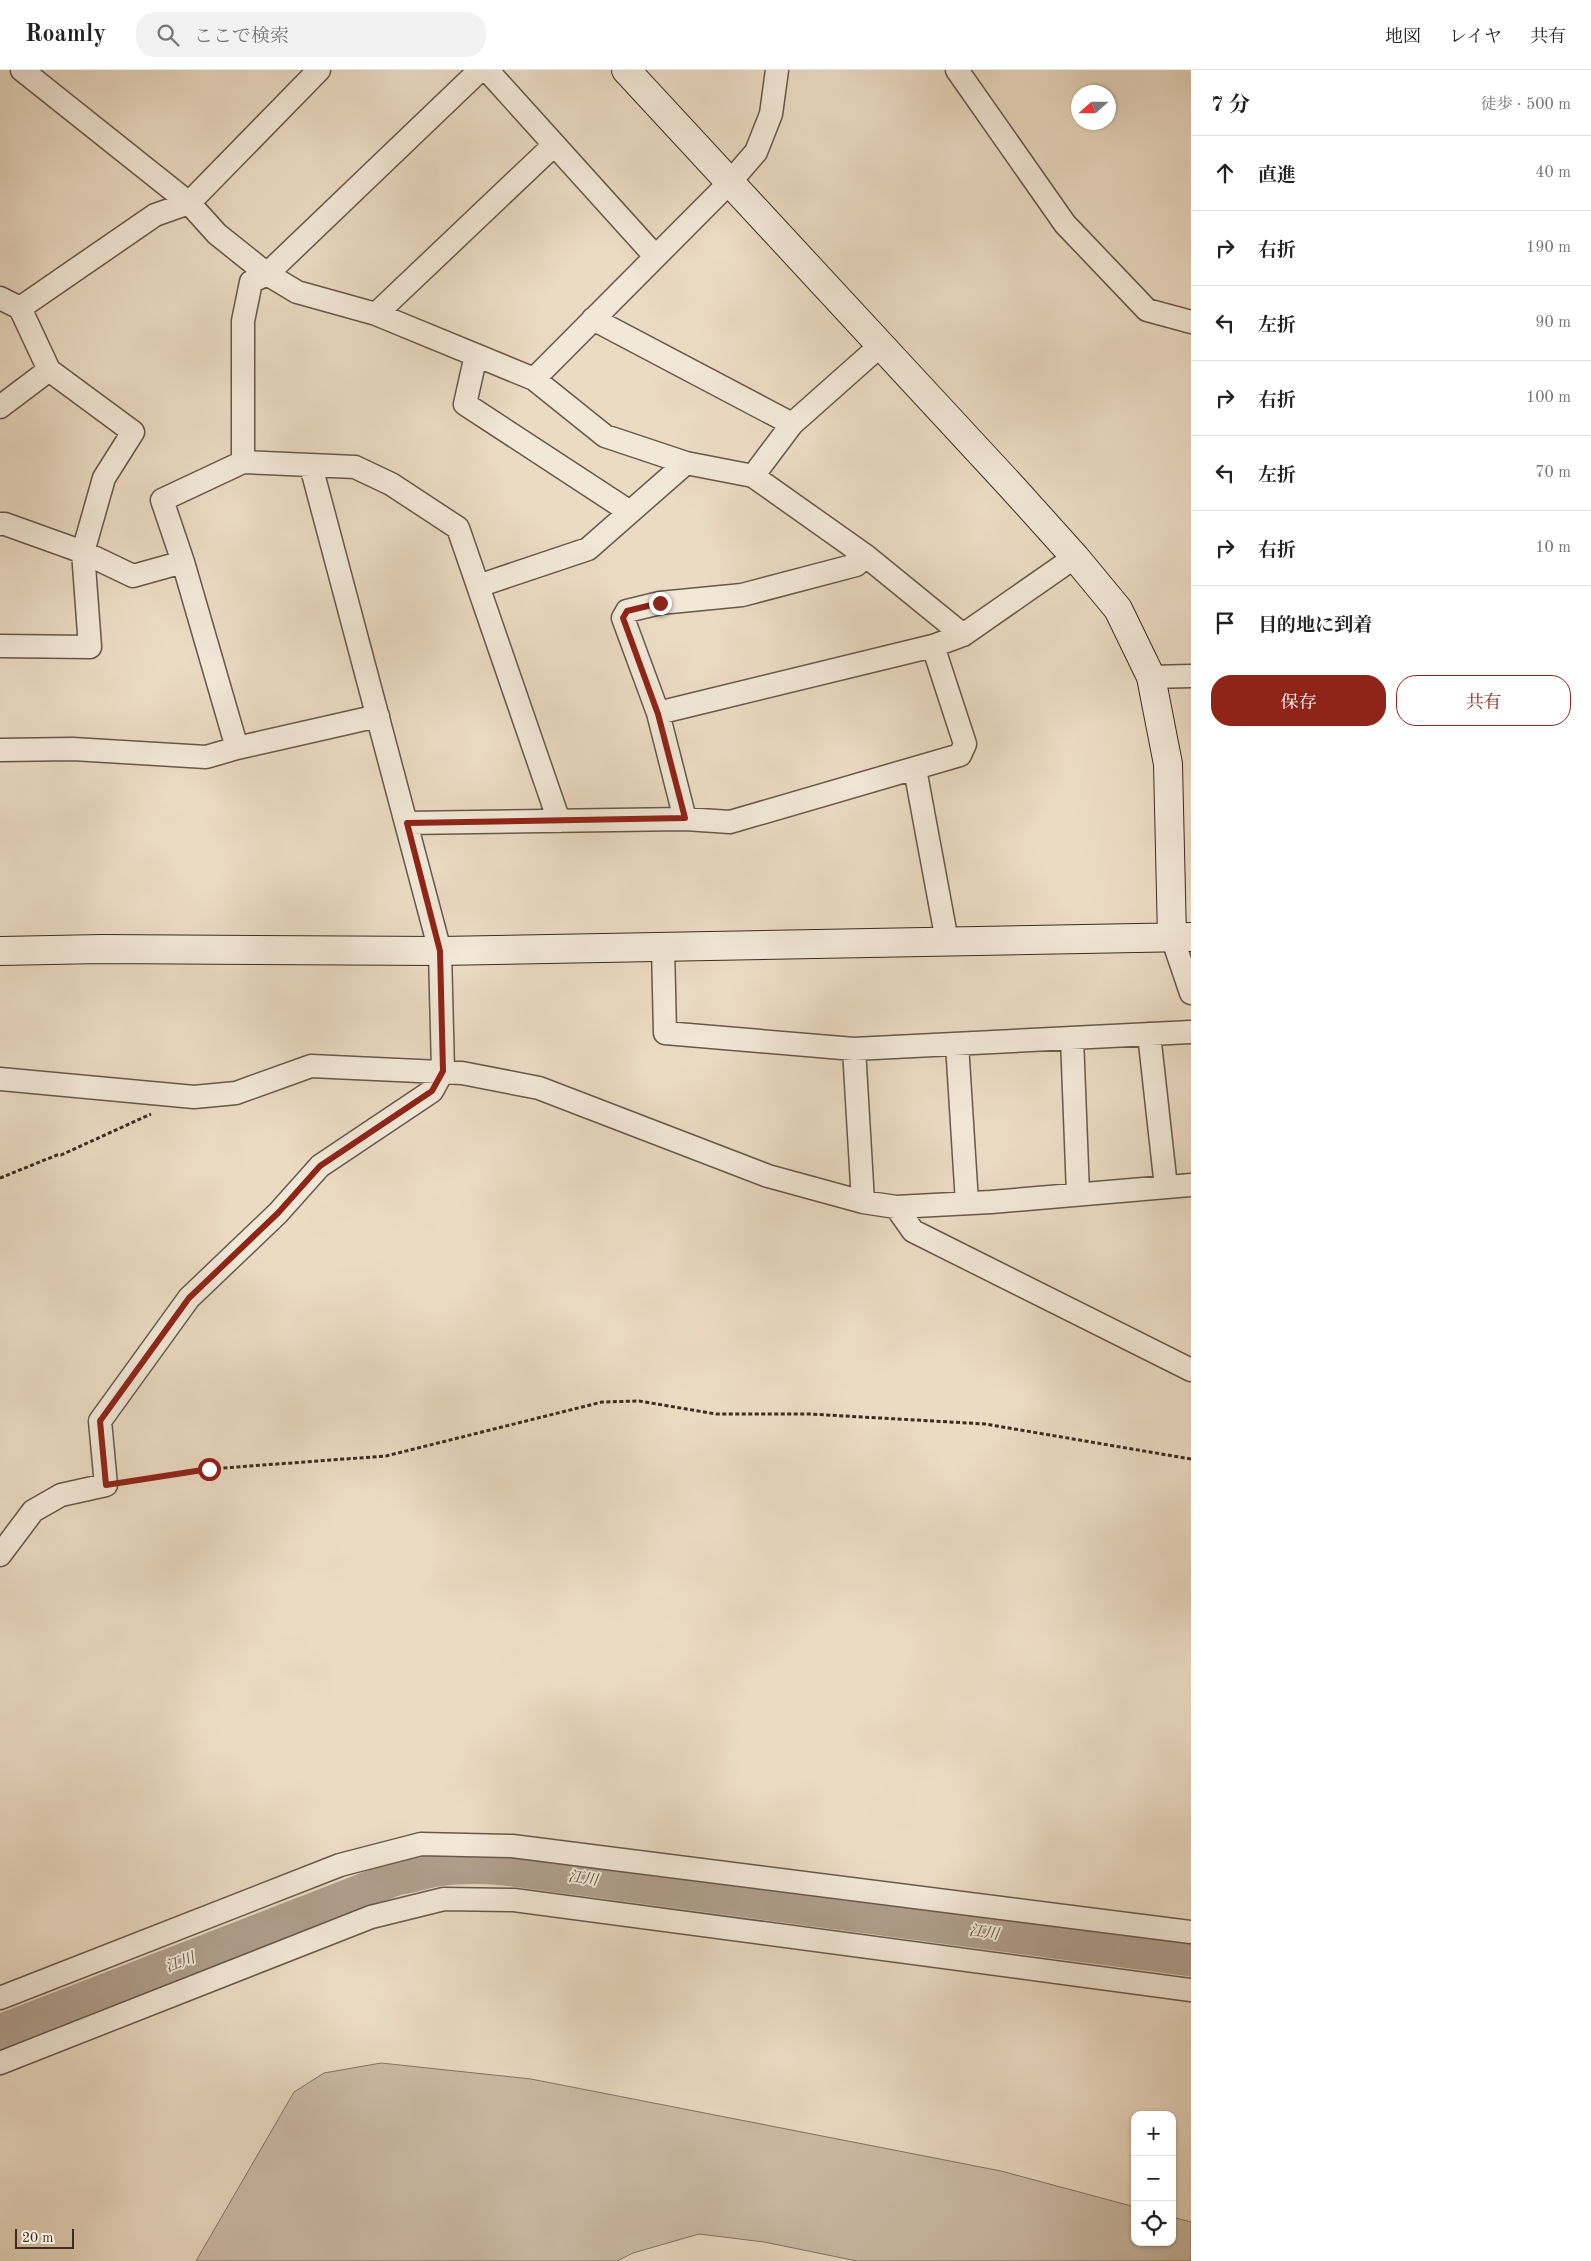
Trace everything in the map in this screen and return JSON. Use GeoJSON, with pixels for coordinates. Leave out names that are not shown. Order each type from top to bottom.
{"type":"FeatureCollection","features":[{"type":"Feature","properties":{"kind":"street"},"geometry":{"type":"LineString","coordinates":[[22,70],[189,203],[216,234],[267,274],[297,292],[376,314],[534,379],[605,436],[686,463],[753,476],[866,556],[962,635]]}},
{"type":"Feature","properties":{"kind":"street"},"geometry":{"type":"LineString","coordinates":[[20,308],[156,216],[189,203],[319,70]]}},
{"type":"Feature","properties":{"kind":"street"},"geometry":{"type":"LineString","coordinates":[[242,462],[243,321],[251,282],[267,274],[480,70]]}},
{"type":"Feature","properties":{"kind":"street"},"geometry":{"type":"LineString","coordinates":[[487,70],[655,256]]}},
{"type":"Feature","properties":{"kind":"street"},"geometry":{"type":"LineString","coordinates":[[626,70],[881,344],[1075,557],[1118,608],[1151,677],[1168,764],[1181,937],[1191,993]]}},
{"type":"Feature","properties":{"kind":"street"},"geometry":{"type":"LineString","coordinates":[[534,379],[731,182],[756,152],[771,114],[777,70]]}},
{"type":"Feature","properties":{"kind":"street"},"geometry":{"type":"LineString","coordinates":[[956,70],[1065,224],[1147,310],[1191,322]]}},
{"type":"Feature","properties":{"kind":"street"},"geometry":{"type":"LineString","coordinates":[[376,314],[554,145]]}},
{"type":"Feature","properties":{"kind":"street"},"geometry":{"type":"LineString","coordinates":[[0,298],[20,308],[49,370],[133,432],[104,478],[83,552],[90,647],[0,646]]}},
{"type":"Feature","properties":{"kind":"street"},"geometry":{"type":"LineString","coordinates":[[593,319],[792,424]]}},
{"type":"Feature","properties":{"kind":"street"},"geometry":{"type":"LineString","coordinates":[[753,476],[792,424],[881,344]]}},
{"type":"Feature","properties":{"kind":"street"},"geometry":{"type":"LineString","coordinates":[[476,355],[465,404],[630,512]]}},
{"type":"Feature","properties":{"kind":"street"},"geometry":{"type":"LineString","coordinates":[[0,407],[49,370]]}},
{"type":"Feature","properties":{"kind":"street"},"geometry":{"type":"LineString","coordinates":[[237,748],[183,562],[162,500],[242,462],[355,467],[391,484],[458,528],[559,821]]}},
{"type":"Feature","properties":{"kind":"street"},"geometry":{"type":"LineString","coordinates":[[478,586],[588,549],[686,463]]}},
{"type":"Feature","properties":{"kind":"street"},"geometry":{"type":"LineString","coordinates":[[0,1555],[33,1511],[61,1495],[106,1485],[100,1421],[189,1298],[278,1213],[320,1166],[432,1091],[443,1071],[440,951],[311,466]]}},
{"type":"Feature","properties":{"kind":"street"},"geometry":{"type":"LineString","coordinates":[[0,524],[5,524],[83,552],[133,576],[183,562]]}},
{"type":"Feature","properties":{"kind":"street"},"geometry":{"type":"LineString","coordinates":[[685,818],[658,714],[623,618],[627,611],[660,603],[742,595],[856,565],[866,556]]}},
{"type":"Feature","properties":{"kind":"street"},"geometry":{"type":"LineString","coordinates":[[658,714],[933,646],[962,635],[1075,557]]}},
{"type":"Feature","properties":{"kind":"street"},"geometry":{"type":"LineString","coordinates":[[407,823],[685,818],[730,822],[960,755],[965,744],[933,646]]}},
{"type":"Feature","properties":{"kind":"street"},"geometry":{"type":"LineString","coordinates":[[1151,677],[1191,676]]}},
{"type":"Feature","properties":{"kind":"street"},"geometry":{"type":"LineString","coordinates":[[0,750],[73,749],[206,758],[237,748],[378,716]]}},
{"type":"Feature","properties":{"kind":"street"},"geometry":{"type":"LineString","coordinates":[[915,769],[947,941]]}},
{"type":"Feature","properties":{"kind":"street"},"geometry":{"type":"LineString","coordinates":[[0,951],[102,948],[440,951],[1181,937]]}},
{"type":"Feature","properties":{"kind":"street"},"geometry":{"type":"LineString","coordinates":[[663,947],[665,1033],[854,1049],[1191,1032]]}},
{"type":"Feature","properties":{"kind":"street"},"geometry":{"type":"LineString","coordinates":[[1149,1034],[1166,1187]]}},
{"type":"Feature","properties":{"kind":"street"},"geometry":{"type":"LineString","coordinates":[[1072,1038],[1078,1194]]}},
{"type":"Feature","properties":{"kind":"street"},"geometry":{"type":"LineString","coordinates":[[957,1044],[967,1203]]}},
{"type":"Feature","properties":{"kind":"street"},"geometry":{"type":"LineString","coordinates":[[854,1049],[863,1202]]}},
{"type":"Feature","properties":{"kind":"street"},"geometry":{"type":"LineString","coordinates":[[0,1079],[194,1097],[236,1092],[311,1066],[443,1071],[539,1088],[768,1176],[863,1202],[896,1208],[1191,1185]]}},
{"type":"Feature","properties":{"kind":"street"},"geometry":{"type":"LineString","coordinates":[[896,1208],[913,1231],[1191,1370]]}},
{"type":"Feature","properties":{"kind":"street"},"geometry":{"type":"LineString","coordinates":[[0,1998],[340,1865],[421,1844],[512,1846],[1191,1932]]}},
{"type":"Feature","properties":{"kind":"street"},"geometry":{"type":"LineString","coordinates":[[0,2063],[371,1917],[444,1899],[514,1900],[1191,1990]]}},
{"type":"Feature","properties":{"kind":"path"},"geometry":{"type":"LineString","coordinates":[[0,1178],[61,1155],[160,1110]]}},
{"type":"Feature","properties":{"kind":"path"},"geometry":{"type":"LineString","coordinates":[[106,1485],[209,1469],[386,1456],[602,1402],[639,1401],[716,1414],[810,1414],[985,1424],[1191,1459]]}},
{"type":"Feature","properties":{"kind":"shaded area"},"geometry":{"type":"Polygon","coordinates":[[[381,2063],[531,2079],[1001,2171],[1131,2206],[1131,2246],[1176,2246],[1176,2218],[1191,2222],[1191,2261],[857,2261],[764,2242],[699,2234],[633,2253],[617,2261],[196,2261],[294,2092],[324,2073],[381,2063]]]}},
{"type":"Feature","properties":{"kind":"waterway","name":"江川"},"geometry":{"type":"LineString","coordinates":[[0,2032],[396,1878],[455,1867],[505,1868],[1191,1959]]}},
{"type":"Feature","properties":{"kind":"route"},"geometry":{"type":"LineString","coordinates":[[209,1469],[106,1485],[100,1421],[189,1298],[278,1213],[320,1166],[432,1091],[443,1071],[440,951],[407,823],[685,818],[658,714],[623,618],[627,611],[660,603]]}}]}
